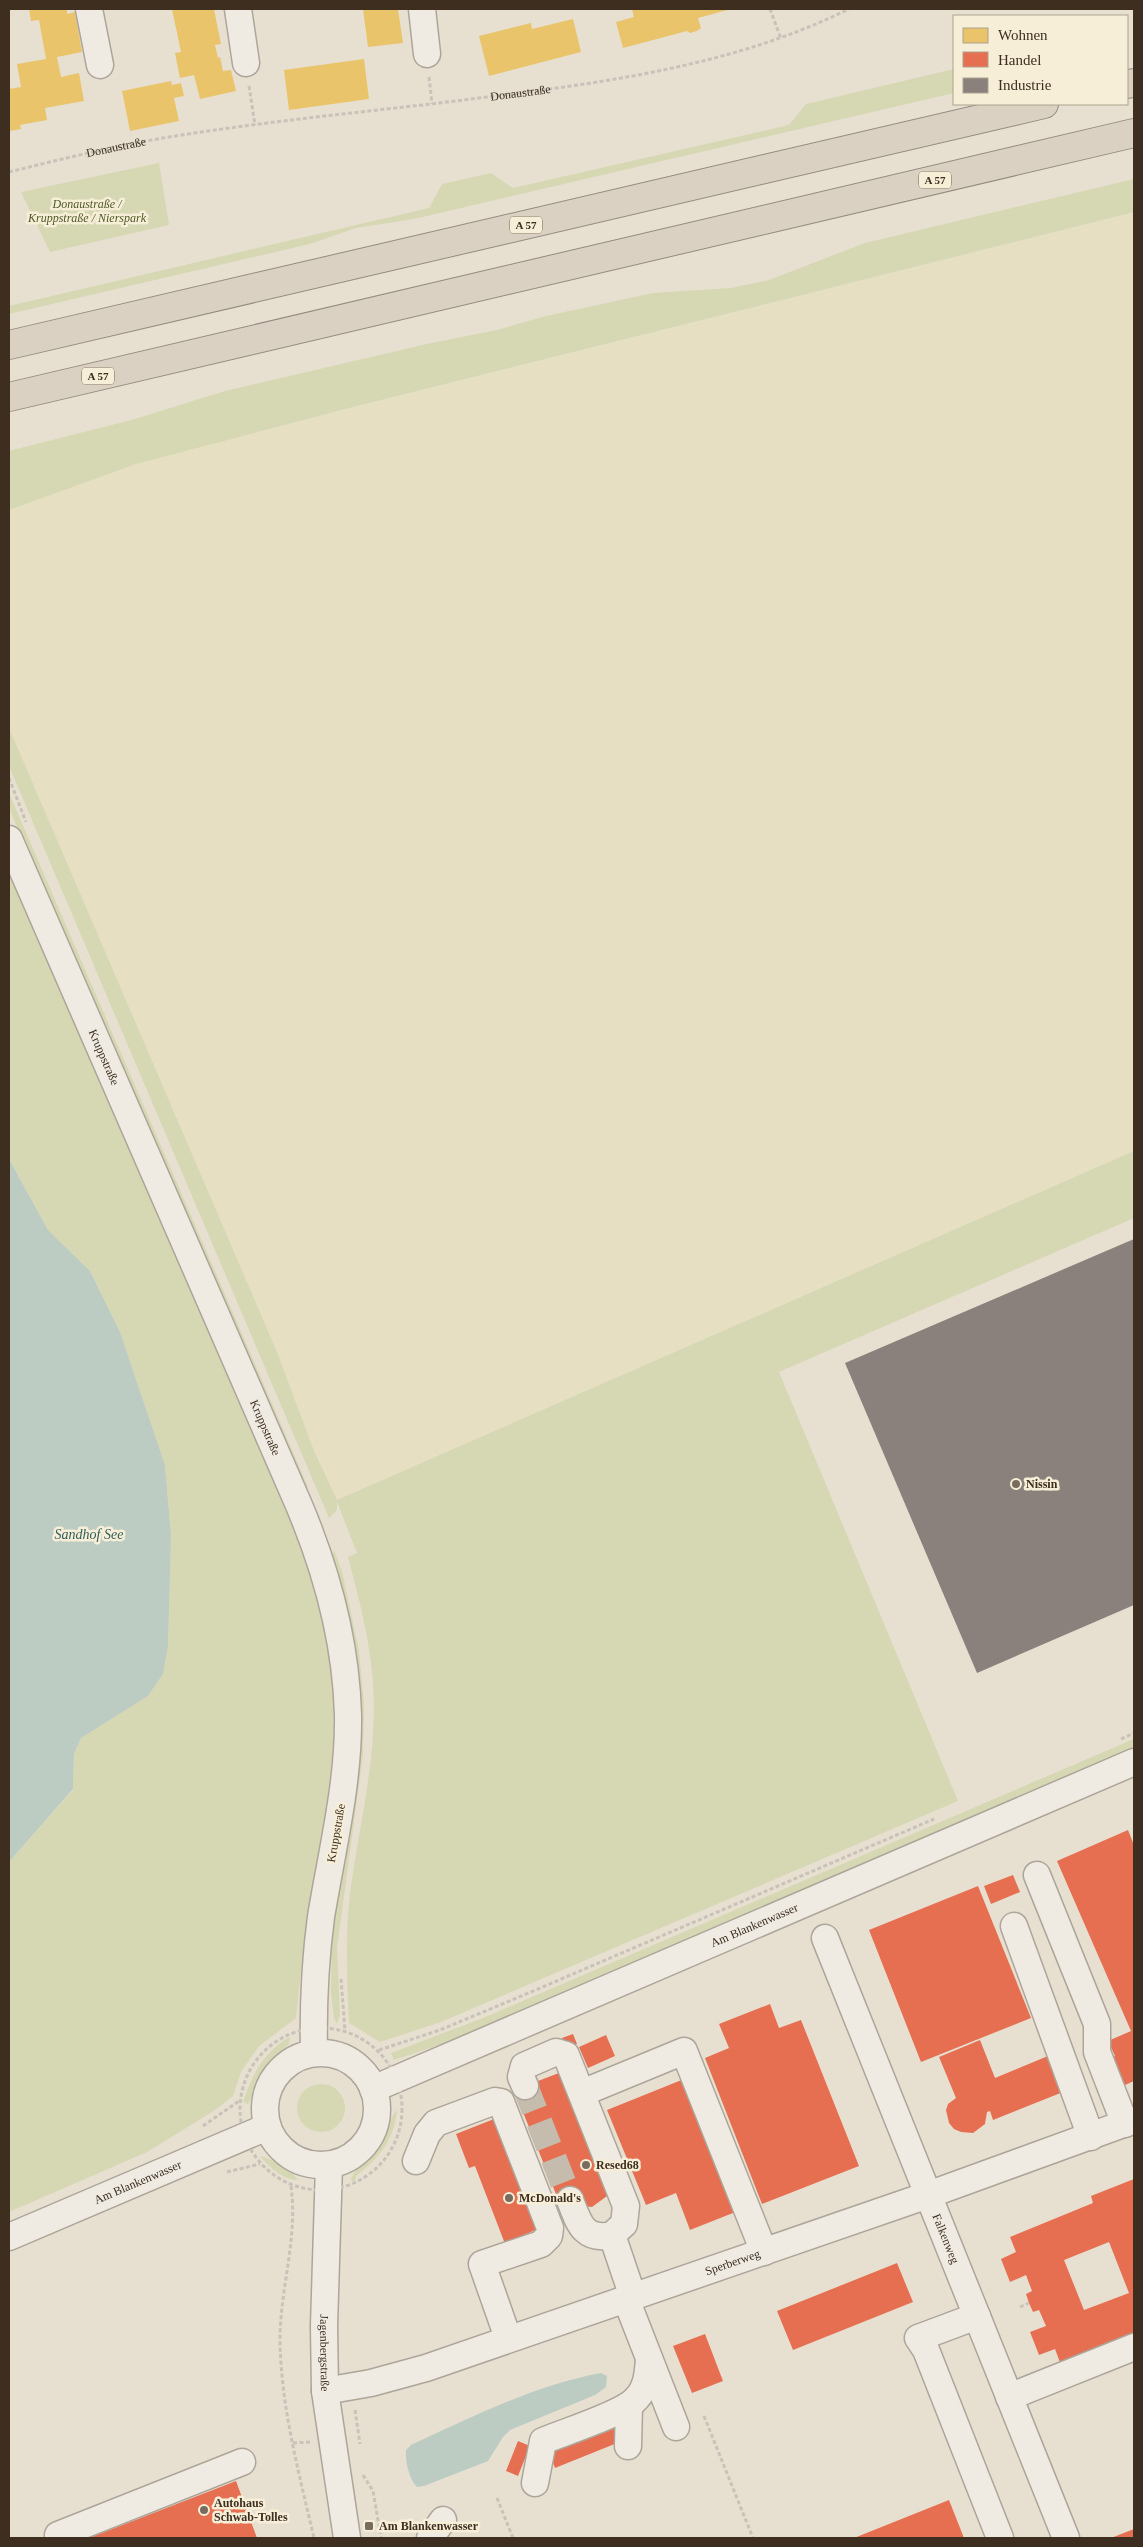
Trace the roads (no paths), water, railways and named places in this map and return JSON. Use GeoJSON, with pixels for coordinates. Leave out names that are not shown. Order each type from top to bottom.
{"type":"FeatureCollection","features":[{"type":"Feature","properties":{"kind":"highway","name":"A 57"},"geometry":{"type":"LineString","coordinates":[[9,345],[1040,105]]}},
{"type":"Feature","properties":{"kind":"highway","name":"A 57"},"geometry":{"type":"LineString","coordinates":[[9,397],[1134,133]]}},
{"type":"Feature","properties":{"kind":"street"},"geometry":{"type":"LineString","coordinates":[[89,9],[100,65]]}},
{"type":"Feature","properties":{"kind":"street"},"geometry":{"type":"LineString","coordinates":[[238,9],[246,63]]}},
{"type":"Feature","properties":{"kind":"street"},"geometry":{"type":"LineString","coordinates":[[422,9],[427,54]]}},
{"type":"Feature","properties":{"kind":"street","name":"Kruppstraße"},"geometry":{"type":"LineString","coordinates":[[9,839],[298,1503],[314,1542],[329,1587],[340,1632],[346,1675],[348,1725],[342,1802],[321,1918],[314,2040]]}},
{"type":"Feature","properties":{"kind":"street","name":"Am Blankenwasser"},"geometry":{"type":"LineString","coordinates":[[374,2089],[1134,1762]]}},
{"type":"Feature","properties":{"kind":"street"},"geometry":{"type":"LineString","coordinates":[[1037,1875],[1097,2024],[1097,2052],[1130,2122]]}},
{"type":"Feature","properties":{"kind":"street"},"geometry":{"type":"LineString","coordinates":[[1014,1926],[1091,2137]]}},
{"type":"Feature","properties":{"kind":"street","name":"Falkenweg"},"geometry":{"type":"LineString","coordinates":[[825,1938],[1066,2538]]}},
{"type":"Feature","properties":{"kind":"street"},"geometry":{"type":"LineString","coordinates":[[314,2040],[332,2054],[350,2061],[364,2073],[374,2089],[377,2106],[375,2122],[369,2138],[358,2151],[344,2160],[329,2165],[310,2164],[292,2158],[255,2131],[265,2113],[266,2096],[272,2080],[283,2067],[298,2058],[314,2040]]}},
{"type":"Feature","properties":{"kind":"street"},"geometry":{"type":"LineString","coordinates":[[582,2093],[684,2051],[764,2252]]}},
{"type":"Feature","properties":{"kind":"street"},"geometry":{"type":"LineString","coordinates":[[525,2086],[521,2077],[524,2066],[560,2052],[568,2058],[626,2206],[624,2224],[612,2235],[594,2236],[585,2232],[570,2200]]}},
{"type":"Feature","properties":{"kind":"street"},"geometry":{"type":"LineString","coordinates":[[416,2161],[427,2134],[436,2123],[495,2101],[501,2102],[550,2228],[549,2236],[541,2244],[482,2264],[508,2338]]}},
{"type":"Feature","properties":{"kind":"street","name":"Sperberweg"},"geometry":{"type":"LineString","coordinates":[[325,2391],[400,2376],[928,2195],[1130,2122]]}},
{"type":"Feature","properties":{"kind":"street","name":"Am Blankenwasser"},"geometry":{"type":"LineString","coordinates":[[9,2237],[255,2131]]}},
{"type":"Feature","properties":{"kind":"street","name":"Jagenbergstraße"},"geometry":{"type":"LineString","coordinates":[[329,2165],[324,2326],[325,2391],[347,2538]]}},
{"type":"Feature","properties":{"kind":"street"},"geometry":{"type":"LineString","coordinates":[[612,2235],[649,2359],[676,2427]]}},
{"type":"Feature","properties":{"kind":"street"},"geometry":{"type":"LineString","coordinates":[[977,2316],[918,2338],[926,2350],[1000,2538]]}},
{"type":"Feature","properties":{"kind":"street"},"geometry":{"type":"LineString","coordinates":[[1009,2397],[1134,2347]]}},
{"type":"Feature","properties":{"kind":"street"},"geometry":{"type":"LineString","coordinates":[[535,2483],[543,2441],[629,2406],[643,2389],[648,2377],[649,2359]]}},
{"type":"Feature","properties":{"kind":"street"},"geometry":{"type":"LineString","coordinates":[[628,2446],[629,2406]]}},
{"type":"Feature","properties":{"kind":"street"},"geometry":{"type":"LineString","coordinates":[[59,2538],[58,2535],[242,2462]]}},
{"type":"Feature","properties":{"kind":"water","name":"Sandhof See"},"geometry":{"type":"Polygon","coordinates":[[[9,1159],[48,1230],[90,1271],[120,1332],[165,1465],[171,1536],[168,1647],[163,1674],[148,1696],[81,1738],[74,1754],[73,1789],[9,1862],[9,1159]]]}},
{"type":"Feature","properties":{"kind":"water"},"geometry":{"type":"Polygon","coordinates":[[[601,2373],[607,2376],[606,2387],[595,2395],[510,2430],[503,2437],[488,2461],[424,2486],[417,2487],[412,2479],[408,2470],[406,2454],[406,2450],[411,2445],[504,2403],[552,2385],[601,2373]]]}},
{"type":"Feature","properties":{"kind":"tunnel"},"geometry":{"type":"LineString","coordinates":[[525,2086],[570,2200]]}},
{"type":"Feature","properties":{"kind":"place","name":"Nissin"},"geometry":{"type":"Point","coordinates":[1016,1484]}},
{"type":"Feature","properties":{"kind":"place","name":"Resed68"},"geometry":{"type":"Point","coordinates":[586,2165]}},
{"type":"Feature","properties":{"kind":"place","name":"McDonald's"},"geometry":{"type":"Point","coordinates":[509,2198]}},
{"type":"Feature","properties":{"kind":"place","name":"Autohaus Schwab-Tolles"},"geometry":{"type":"Point","coordinates":[204,2510]}},
{"type":"Feature","properties":{"kind":"place","name":"Am Blankenwasser"},"geometry":{"type":"Point","coordinates":[369,2526]}},
{"type":"Feature","properties":{"kind":"park label","name":"Donaustraße / Kruppstraße / Nierspark"},"geometry":{"type":"Point","coordinates":[87,211]}}]}
